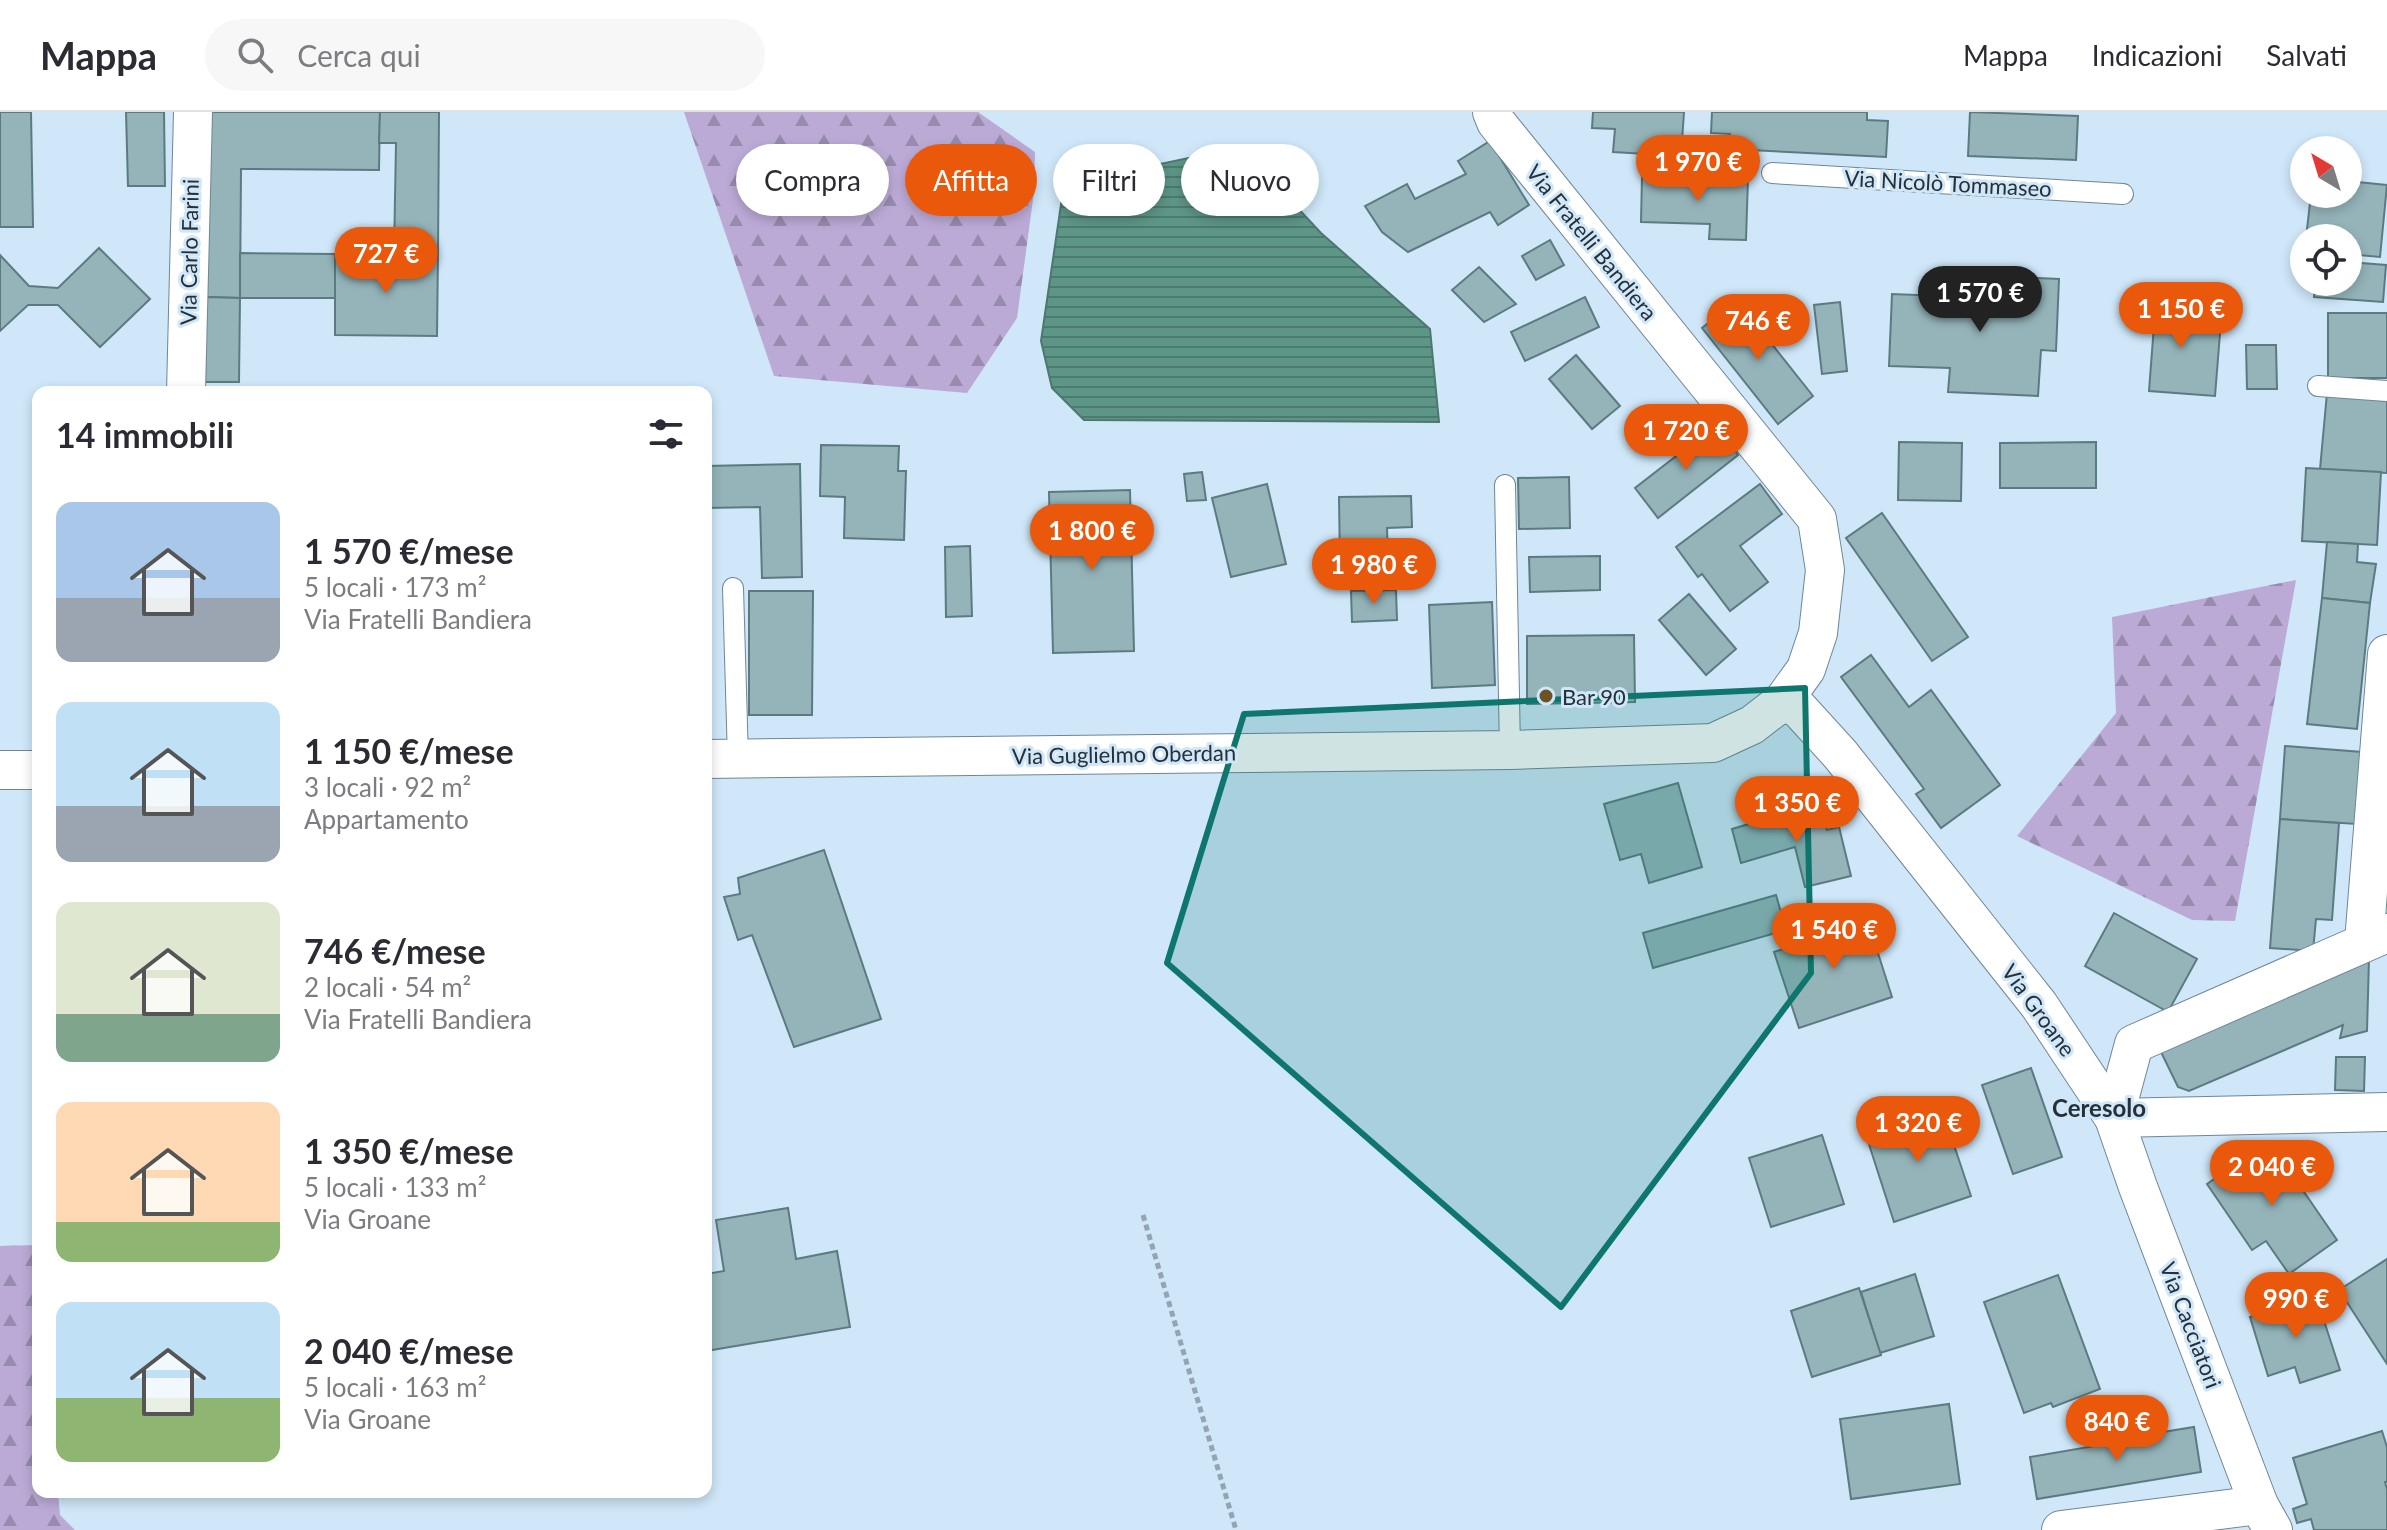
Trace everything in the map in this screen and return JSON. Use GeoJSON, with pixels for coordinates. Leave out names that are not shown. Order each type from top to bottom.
{"type":"FeatureCollection","features":[{"type":"Feature","properties":{"kind":"street","name":"Via Carlo Farini"},"geometry":{"type":"LineString","coordinates":[[186,386],[193,112]]}},
{"type":"Feature","properties":{"kind":"street","name":"Via Fratelli Bandiera"},"geometry":{"type":"LineString","coordinates":[[1492,112],[1506,134],[1817,519],[1825,570],[1818,633],[1806,669],[1783,701]]}},
{"type":"Feature","properties":{"kind":"street"},"geometry":{"type":"LineString","coordinates":[[2387,654],[2376,938],[2134,1044],[2114,1118],[2387,1112]]}},
{"type":"Feature","properties":{"kind":"street","name":"Via Guglielmo Oberdan"},"geometry":{"type":"LineString","coordinates":[[722,759],[1510,750],[1713,743],[1752,725],[1783,701]]}},
{"type":"Feature","properties":{"kind":"street","name":"Via Groane"},"geometry":{"type":"LineString","coordinates":[[1783,701],[1799,709],[1840,754],[2039,1005],[2114,1118]]}},
{"type":"Feature","properties":{"kind":"street"},"geometry":{"type":"LineString","coordinates":[[0,770],[32,770]]}},
{"type":"Feature","properties":{"kind":"street","name":"Via Cacciatori"},"geometry":{"type":"LineString","coordinates":[[2114,1118],[2266,1518]]}},
{"type":"Feature","properties":{"kind":"street"},"geometry":{"type":"LineString","coordinates":[[2061,1530],[2266,1518]]}},
{"type":"Feature","properties":{"kind":"lane","name":"Via Nicolò Tommaseo"},"geometry":{"type":"LineString","coordinates":[[1772,173],[2123,194]]}},
{"type":"Feature","properties":{"kind":"lane"},"geometry":{"type":"LineString","coordinates":[[2318,386],[2387,391]]}},
{"type":"Feature","properties":{"kind":"lane"},"geometry":{"type":"LineString","coordinates":[[1505,485],[1510,750]]}},
{"type":"Feature","properties":{"kind":"lane","name":"Via Guglielmo Oberdan"},"geometry":{"type":"LineString","coordinates":[[722,759],[733,588]]}},
{"type":"Feature","properties":{"kind":"path"},"geometry":{"type":"LineString","coordinates":[[1143,1215],[1236,1530]]}},
{"type":"Feature","properties":{"kind":"highlighted area"},"geometry":{"type":"Polygon","coordinates":[[[1805,688],[1811,973],[1561,1307],[1167,963],[1244,714],[1805,688]]]}},
{"type":"Feature","properties":{"kind":"green space"},"geometry":{"type":"Polygon","coordinates":[[[684,112],[978,112],[1024,144],[905,144],[905,216],[1031,216],[1017,318],[967,393],[774,376],[684,112]]]}},
{"type":"Feature","properties":{"kind":"green space"},"geometry":{"type":"Polygon","coordinates":[[[2296,580],[2235,921],[2192,920],[2017,836],[2116,713],[2112,617],[2296,580]]]}},
{"type":"Feature","properties":{"kind":"green space"},"geometry":{"type":"Polygon","coordinates":[[[32,1245],[32,1498],[59,1498],[60,1515],[75,1530],[0,1530],[0,1246],[32,1245]]]}},
{"type":"Feature","properties":{"kind":"shaded area"},"geometry":{"type":"Polygon","coordinates":[[[1181,160],[1181,216],[1305,216],[1430,329],[1439,422],[1084,420],[1052,388],[1041,341],[1059,216],[1165,216],[1165,163],[1181,160]]]}},
{"type":"Feature","properties":{"kind":"building"},"geometry":{"type":"Polygon","coordinates":[[[0,112],[31,112],[33,227],[0,227],[0,112]]]}},
{"type":"Feature","properties":{"kind":"building"},"geometry":{"type":"Polygon","coordinates":[[[126,112],[164,112],[165,186],[128,186],[126,112]]]}},
{"type":"Feature","properties":{"kind":"building"},"geometry":{"type":"Polygon","coordinates":[[[208,112],[380,112],[379,170],[241,169],[240,298],[206,297],[208,112]]]}},
{"type":"Feature","properties":{"kind":"building"},"geometry":{"type":"Polygon","coordinates":[[[380,112],[439,112],[438,254],[394,254],[396,143],[379,143],[380,112]]]}},
{"type":"Feature","properties":{"kind":"building"},"geometry":{"type":"Polygon","coordinates":[[[1593,112],[1684,112],[1681,156],[1613,152],[1615,129],[1592,128],[1593,112]]]}},
{"type":"Feature","properties":{"kind":"building"},"geometry":{"type":"Polygon","coordinates":[[[1712,112],[1867,112],[1867,120],[1888,121],[1886,157],[1729,149],[1730,134],[1711,133],[1712,112]]]}},
{"type":"Feature","properties":{"kind":"building"},"geometry":{"type":"Polygon","coordinates":[[[1970,112],[2078,116],[2076,160],[1968,156],[1970,112]]]}},
{"type":"Feature","properties":{"kind":"building"},"geometry":{"type":"Polygon","coordinates":[[[1490,141],[1529,205],[1498,225],[1490,212],[1408,252],[1382,232],[1365,206],[1407,184],[1415,199],[1466,174],[1458,161],[1490,141]]]}},
{"type":"Feature","properties":{"kind":"building"},"geometry":{"type":"Polygon","coordinates":[[[1642,176],[1748,178],[1746,240],[1709,239],[1710,224],[1641,222],[1642,176]]]}},
{"type":"Feature","properties":{"kind":"building"},"geometry":{"type":"Polygon","coordinates":[[[2362,182],[2387,185],[2380,257],[2362,255],[2362,224],[2308,224],[2309,208],[2362,208],[2362,182]]]}},
{"type":"Feature","properties":{"kind":"building"},"geometry":{"type":"Polygon","coordinates":[[[1550,240],[1564,265],[1536,280],[1522,256],[1550,240]]]}},
{"type":"Feature","properties":{"kind":"building"},"geometry":{"type":"Polygon","coordinates":[[[99,248],[150,299],[100,347],[58,305],[28,305],[0,331],[0,255],[29,286],[58,288],[99,248]]]}},
{"type":"Feature","properties":{"kind":"building"},"geometry":{"type":"Polygon","coordinates":[[[240,253],[335,254],[335,298],[240,298],[240,253]]]}},
{"type":"Feature","properties":{"kind":"building"},"geometry":{"type":"Polygon","coordinates":[[[335,254],[438,254],[437,336],[335,335],[335,254]]]}},
{"type":"Feature","properties":{"kind":"building"},"geometry":{"type":"Polygon","coordinates":[[[2362,263],[2386,265],[2383,302],[2314,297],[2362,296],[2362,263]]]}},
{"type":"Feature","properties":{"kind":"building"},"geometry":{"type":"Polygon","coordinates":[[[1479,267],[1516,304],[1484,322],[1452,290],[1479,267]]]}},
{"type":"Feature","properties":{"kind":"building"},"geometry":{"type":"Polygon","coordinates":[[[1969,275],[2059,279],[2056,351],[2041,350],[2038,396],[1948,392],[1950,368],[1889,366],[1892,294],[1968,297],[1969,275]]]}},
{"type":"Feature","properties":{"kind":"building"},"geometry":{"type":"Polygon","coordinates":[[[2141,295],[2173,298],[2172,317],[2221,321],[2215,396],[2149,391],[2154,325],[2138,324],[2141,295]]]}},
{"type":"Feature","properties":{"kind":"building"},"geometry":{"type":"Polygon","coordinates":[[[206,297],[240,298],[239,382],[205,382],[206,297]]]}},
{"type":"Feature","properties":{"kind":"building"},"geometry":{"type":"Polygon","coordinates":[[[1585,297],[1599,327],[1525,361],[1511,332],[1585,297]]]}},
{"type":"Feature","properties":{"kind":"building"},"geometry":{"type":"Polygon","coordinates":[[[1737,300],[1813,396],[1778,424],[1702,328],[1737,300]]]}},
{"type":"Feature","properties":{"kind":"building"},"geometry":{"type":"Polygon","coordinates":[[[1840,302],[1847,371],[1822,374],[1814,305],[1840,302]]]}},
{"type":"Feature","properties":{"kind":"building"},"geometry":{"type":"Polygon","coordinates":[[[2328,313],[2387,313],[2387,378],[2328,378],[2328,313]]]}},
{"type":"Feature","properties":{"kind":"building"},"geometry":{"type":"Polygon","coordinates":[[[2246,345],[2276,345],[2277,389],[2247,389],[2246,345]]]}},
{"type":"Feature","properties":{"kind":"building"},"geometry":{"type":"Polygon","coordinates":[[[1576,355],[1620,406],[1592,429],[1549,379],[1576,355]]]}},
{"type":"Feature","properties":{"kind":"building"},"geometry":{"type":"Polygon","coordinates":[[[2327,393],[2387,397],[2387,473],[2320,469],[2327,393]]]}},
{"type":"Feature","properties":{"kind":"building"},"geometry":{"type":"Polygon","coordinates":[[[1715,426],[1738,455],[1658,518],[1635,488],[1715,426]]]}},
{"type":"Feature","properties":{"kind":"building"},"geometry":{"type":"Polygon","coordinates":[[[1899,442],[1962,443],[1961,501],[1898,500],[1899,442]]]}},
{"type":"Feature","properties":{"kind":"building"},"geometry":{"type":"Polygon","coordinates":[[[2096,442],[2096,488],[2000,488],[2000,443],[2096,442]]]}},
{"type":"Feature","properties":{"kind":"building"},"geometry":{"type":"Polygon","coordinates":[[[821,445],[899,446],[898,471],[906,471],[904,540],[844,538],[845,497],[820,496],[821,445]]]}},
{"type":"Feature","properties":{"kind":"building"},"geometry":{"type":"Polygon","coordinates":[[[800,464],[802,577],[762,578],[760,507],[712,508],[712,466],[800,464]]]}},
{"type":"Feature","properties":{"kind":"building"},"geometry":{"type":"Polygon","coordinates":[[[2306,468],[2381,472],[2377,545],[2302,541],[2306,468]]]}},
{"type":"Feature","properties":{"kind":"building"},"geometry":{"type":"Polygon","coordinates":[[[1202,472],[1206,500],[1187,501],[1184,474],[1202,472]]]}},
{"type":"Feature","properties":{"kind":"building"},"geometry":{"type":"Polygon","coordinates":[[[1569,477],[1570,528],[1519,529],[1518,478],[1569,477]]]}},
{"type":"Feature","properties":{"kind":"building"},"geometry":{"type":"Polygon","coordinates":[[[1267,484],[1286,564],[1231,577],[1212,498],[1267,484]]]}},
{"type":"Feature","properties":{"kind":"building"},"geometry":{"type":"Polygon","coordinates":[[[1760,484],[1782,514],[1740,546],[1768,582],[1730,611],[1702,574],[1698,577],[1676,547],[1760,484]]]}},
{"type":"Feature","properties":{"kind":"building"},"geometry":{"type":"Polygon","coordinates":[[[1130,490],[1134,651],[1053,653],[1049,492],[1130,490]]]}},
{"type":"Feature","properties":{"kind":"building"},"geometry":{"type":"Polygon","coordinates":[[[1411,496],[1412,527],[1387,528],[1388,563],[1340,564],[1339,497],[1411,496]]]}},
{"type":"Feature","properties":{"kind":"building"},"geometry":{"type":"Polygon","coordinates":[[[1882,513],[1968,637],[1932,661],[1846,538],[1882,513]]]}},
{"type":"Feature","properties":{"kind":"building"},"geometry":{"type":"Polygon","coordinates":[[[2327,542],[2358,544],[2357,562],[2376,564],[2370,603],[2322,598],[2327,542]]]}},
{"type":"Feature","properties":{"kind":"building"},"geometry":{"type":"Polygon","coordinates":[[[970,546],[972,616],[946,617],[945,547],[970,546]]]}},
{"type":"Feature","properties":{"kind":"building"},"geometry":{"type":"Polygon","coordinates":[[[1600,556],[1600,590],[1530,592],[1529,557],[1600,556]]]}},
{"type":"Feature","properties":{"kind":"building"},"geometry":{"type":"Polygon","coordinates":[[[1396,590],[1397,620],[1352,622],[1351,591],[1396,590]]]}},
{"type":"Feature","properties":{"kind":"building"},"geometry":{"type":"Polygon","coordinates":[[[749,591],[813,591],[812,715],[749,715],[749,591]]]}},
{"type":"Feature","properties":{"kind":"building"},"geometry":{"type":"Polygon","coordinates":[[[1689,594],[1736,649],[1706,675],[1659,620],[1689,594]]]}},
{"type":"Feature","properties":{"kind":"building"},"geometry":{"type":"Polygon","coordinates":[[[2322,598],[2370,603],[2357,729],[2307,724],[2322,598]]]}},
{"type":"Feature","properties":{"kind":"building"},"geometry":{"type":"Polygon","coordinates":[[[1492,602],[1495,685],[1432,688],[1429,605],[1492,602]]]}},
{"type":"Feature","properties":{"kind":"building"},"geometry":{"type":"Polygon","coordinates":[[[1634,635],[1635,702],[1527,704],[1527,636],[1634,635]]]}},
{"type":"Feature","properties":{"kind":"building"},"geometry":{"type":"Polygon","coordinates":[[[1871,655],[1909,707],[1931,690],[2000,785],[1941,828],[1916,794],[1924,789],[1841,677],[1871,655]]]}},
{"type":"Feature","properties":{"kind":"building"},"geometry":{"type":"Polygon","coordinates":[[[2285,746],[2362,752],[2357,824],[2280,819],[2285,746]]]}},
{"type":"Feature","properties":{"kind":"building"},"geometry":{"type":"Polygon","coordinates":[[[1678,783],[1702,867],[1649,883],[1641,854],[1620,860],[1604,804],[1678,783]]]}},
{"type":"Feature","properties":{"kind":"building"},"geometry":{"type":"Polygon","coordinates":[[[1819,803],[1827,830],[1839,827],[1851,876],[1805,887],[1795,847],[1741,863],[1732,829],[1819,803]]]}},
{"type":"Feature","properties":{"kind":"building"},"geometry":{"type":"Polygon","coordinates":[[[2280,819],[2339,823],[2332,920],[2316,919],[2313,951],[2270,948],[2280,819]]]}},
{"type":"Feature","properties":{"kind":"building"},"geometry":{"type":"Polygon","coordinates":[[[824,850],[881,1019],[794,1047],[752,935],[738,940],[724,897],[740,894],[738,878],[824,850]]]}},
{"type":"Feature","properties":{"kind":"building"},"geometry":{"type":"Polygon","coordinates":[[[1776,895],[1786,930],[1653,968],[1643,933],[1776,895]]]}},
{"type":"Feature","properties":{"kind":"building"},"geometry":{"type":"Polygon","coordinates":[[[1863,906],[1892,997],[1799,1028],[1774,952],[1835,932],[1830,917],[1863,906]]]}},
{"type":"Feature","properties":{"kind":"building"},"geometry":{"type":"Polygon","coordinates":[[[2114,913],[2197,959],[2168,1012],[2085,966],[2114,913]]]}},
{"type":"Feature","properties":{"kind":"building"},"geometry":{"type":"Polygon","coordinates":[[[2369,959],[2367,1031],[2340,1038],[2343,1025],[2189,1091],[2178,1087],[2160,1050],[2369,959]]]}},
{"type":"Feature","properties":{"kind":"building"},"geometry":{"type":"Polygon","coordinates":[[[2336,1057],[2365,1057],[2364,1091],[2335,1090],[2336,1057]]]}},
{"type":"Feature","properties":{"kind":"building"},"geometry":{"type":"Polygon","coordinates":[[[2031,1068],[2062,1157],[2013,1174],[1982,1085],[2031,1068]]]}},
{"type":"Feature","properties":{"kind":"building"},"geometry":{"type":"Polygon","coordinates":[[[1941,1106],[1971,1196],[1894,1222],[1865,1132],[1941,1106]]]}},
{"type":"Feature","properties":{"kind":"building"},"geometry":{"type":"Polygon","coordinates":[[[1822,1135],[1844,1204],[1771,1227],[1749,1158],[1822,1135]]]}},
{"type":"Feature","properties":{"kind":"building"},"geometry":{"type":"Polygon","coordinates":[[[2269,1141],[2337,1240],[2289,1274],[2266,1241],[2252,1250],[2207,1184],[2269,1141]]]}},
{"type":"Feature","properties":{"kind":"building"},"geometry":{"type":"Polygon","coordinates":[[[788,1208],[796,1259],[837,1251],[850,1327],[712,1350],[712,1273],[724,1271],[716,1220],[788,1208]]]}},
{"type":"Feature","properties":{"kind":"building"},"geometry":{"type":"Polygon","coordinates":[[[2387,1259],[2387,1364],[2339,1290],[2387,1259]]]}},
{"type":"Feature","properties":{"kind":"building"},"geometry":{"type":"Polygon","coordinates":[[[1915,1274],[1934,1336],[1880,1353],[1861,1292],[1915,1274]]]}},
{"type":"Feature","properties":{"kind":"building"},"geometry":{"type":"Polygon","coordinates":[[[2058,1275],[2100,1389],[2053,1407],[2051,1403],[2024,1413],[1984,1302],[2058,1275]]]}},
{"type":"Feature","properties":{"kind":"building"},"geometry":{"type":"Polygon","coordinates":[[[1859,1288],[1881,1355],[1812,1377],[1791,1311],[1859,1288]]]}},
{"type":"Feature","properties":{"kind":"building"},"geometry":{"type":"Polygon","coordinates":[[[2316,1296],[2340,1370],[2300,1383],[2295,1367],[2268,1376],[2250,1317],[2316,1296]]]}},
{"type":"Feature","properties":{"kind":"building"},"geometry":{"type":"Polygon","coordinates":[[[1949,1404],[1960,1484],[1851,1499],[1840,1419],[1949,1404]]]}},
{"type":"Feature","properties":{"kind":"building"},"geometry":{"type":"Polygon","coordinates":[[[2194,1427],[2201,1472],[2037,1499],[2030,1457],[2106,1444],[2104,1434],[2125,1431],[2126,1438],[2194,1427]]]}},
{"type":"Feature","properties":{"kind":"building"},"geometry":{"type":"Polygon","coordinates":[[[2382,1431],[2387,1447],[2387,1530],[2314,1530],[2311,1519],[2297,1523],[2293,1509],[2307,1504],[2293,1458],[2382,1431]]]}},
{"type":"Feature","properties":{"kind":"place","name":"Bar 90"},"geometry":{"type":"Point","coordinates":[1546,696]}},
{"type":"Feature","properties":{"kind":"district","name":"Ceresolo"},"geometry":{"type":"Point","coordinates":[2099,1107]}}]}
